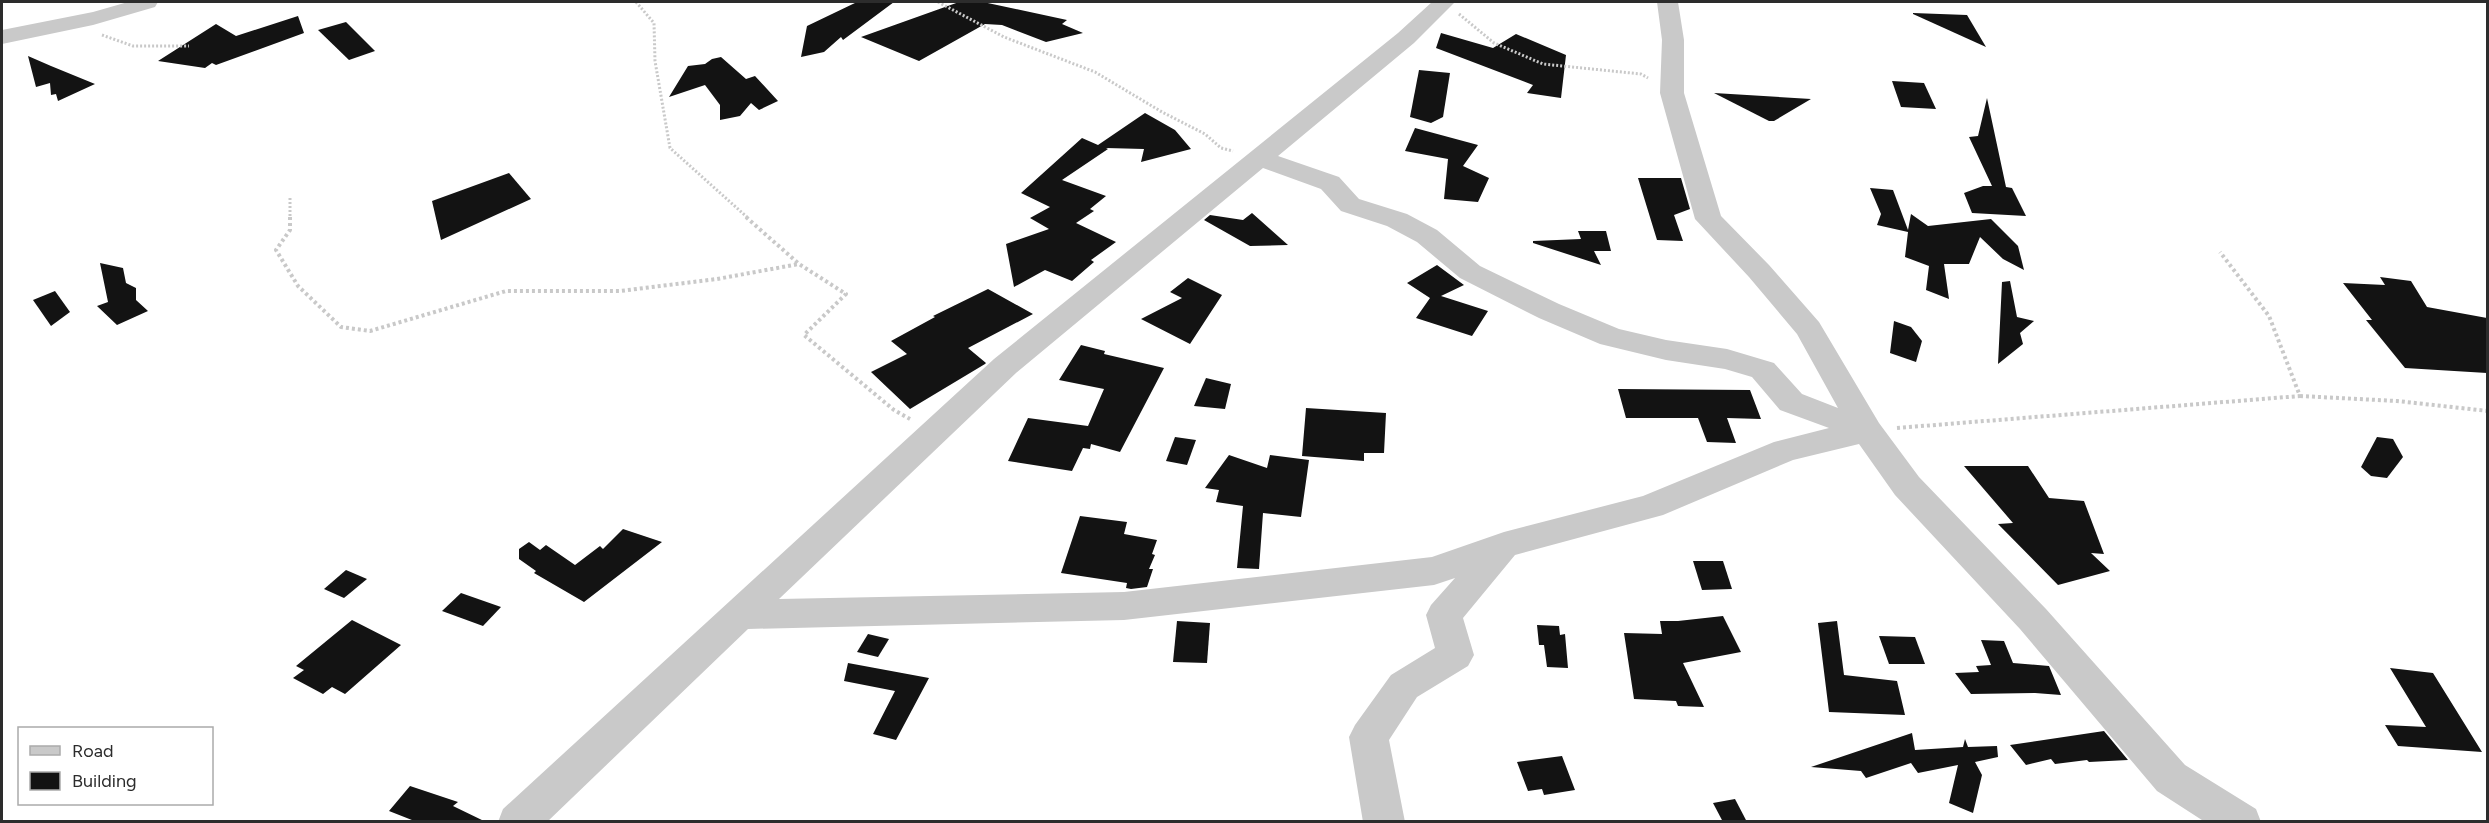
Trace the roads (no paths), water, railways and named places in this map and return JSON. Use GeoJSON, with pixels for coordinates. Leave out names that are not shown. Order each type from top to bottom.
{"type":"FeatureCollection","features":[{"type":"Feature","properties":{"kind":"street"},"geometry":{"type":"LineString","coordinates":[[2,37],[82,21],[123,11],[147,2]]}},
{"type":"Feature","properties":{"kind":"street"},"geometry":{"type":"LineString","coordinates":[[518,822],[1005,366],[1406,38],[1444,2]]}},
{"type":"Feature","properties":{"kind":"street"},"geometry":{"type":"LineString","coordinates":[[1668,2],[1673,40],[1671,93],[1708,219],[1759,271],[1809,329],[1867,431],[1907,486],[2033,619],[2171,778],[2241,822]]}},
{"type":"Feature","properties":{"kind":"street"},"geometry":{"type":"LineString","coordinates":[[1260,158],[1330,183],[1350,206],[1397,220],[1426,236],[1470,272],[1549,311],[1611,337],[1666,350],[1727,359],[1763,370],[1791,402],[1867,431]]}},
{"type":"Feature","properties":{"kind":"street"},"geometry":{"type":"LineString","coordinates":[[738,615],[1124,606],[1434,571],[1504,545],[1651,506],[1785,450],[1867,431]]}},
{"type":"Feature","properties":{"kind":"street"},"geometry":{"type":"LineString","coordinates":[[1384,822],[1369,737],[1404,686],[1455,654],[1444,615],[1504,545]]}}]}
